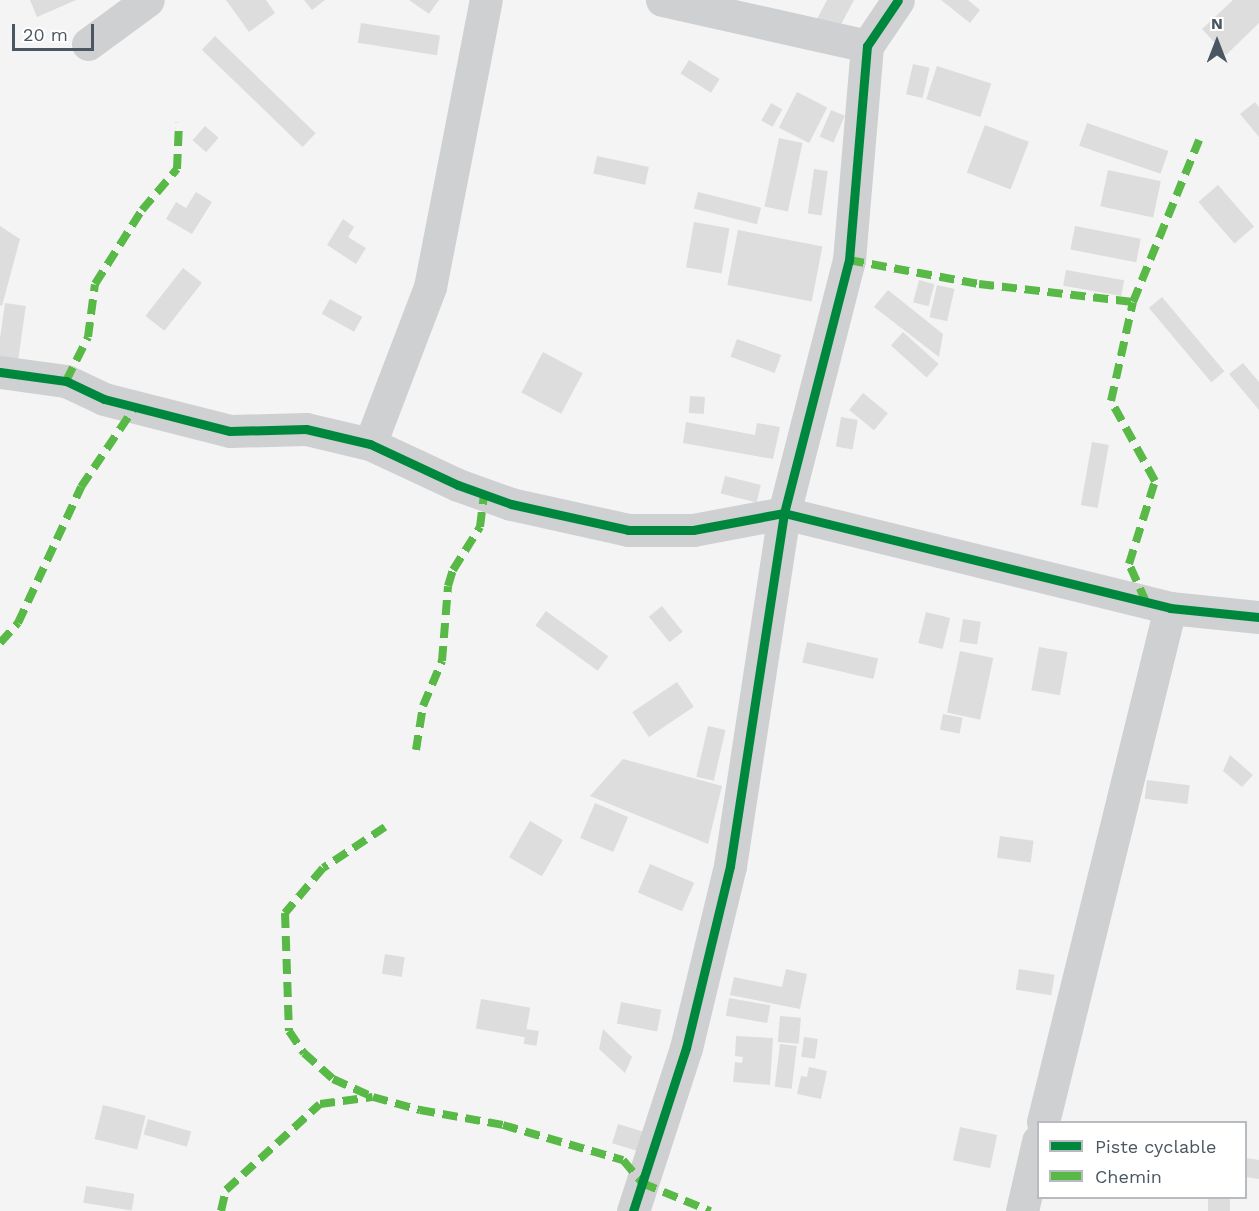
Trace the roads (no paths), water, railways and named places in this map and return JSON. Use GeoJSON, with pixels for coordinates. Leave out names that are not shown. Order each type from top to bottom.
{"type":"FeatureCollection","features":[{"type":"Feature","properties":{"kind":"street"},"geometry":{"type":"LineString","coordinates":[[88,44],[148,0]]}},
{"type":"Feature","properties":{"kind":"street"},"geometry":{"type":"LineString","coordinates":[[370,444],[430,287],[486,0]]}},
{"type":"Feature","properties":{"kind":"street"},"geometry":{"type":"LineString","coordinates":[[662,0],[867,46]]}},
{"type":"Feature","properties":{"kind":"street"},"geometry":{"type":"LineString","coordinates":[[633,1211],[686,1048],[730,866],[784,513],[849,260],[867,46],[898,0]]}},
{"type":"Feature","properties":{"kind":"street"},"geometry":{"type":"LineString","coordinates":[[0,372],[66,381],[104,399],[230,431],[306,429],[370,444],[458,485],[511,504],[628,530],[693,530],[784,513],[1170,608],[1259,617]]}},
{"type":"Feature","properties":{"kind":"street"},"geometry":{"type":"LineString","coordinates":[[1043,1121],[1170,608]]}},
{"type":"Feature","properties":{"kind":"street"},"geometry":{"type":"LineString","coordinates":[[1022,1211],[1037,1145]]}}]}
